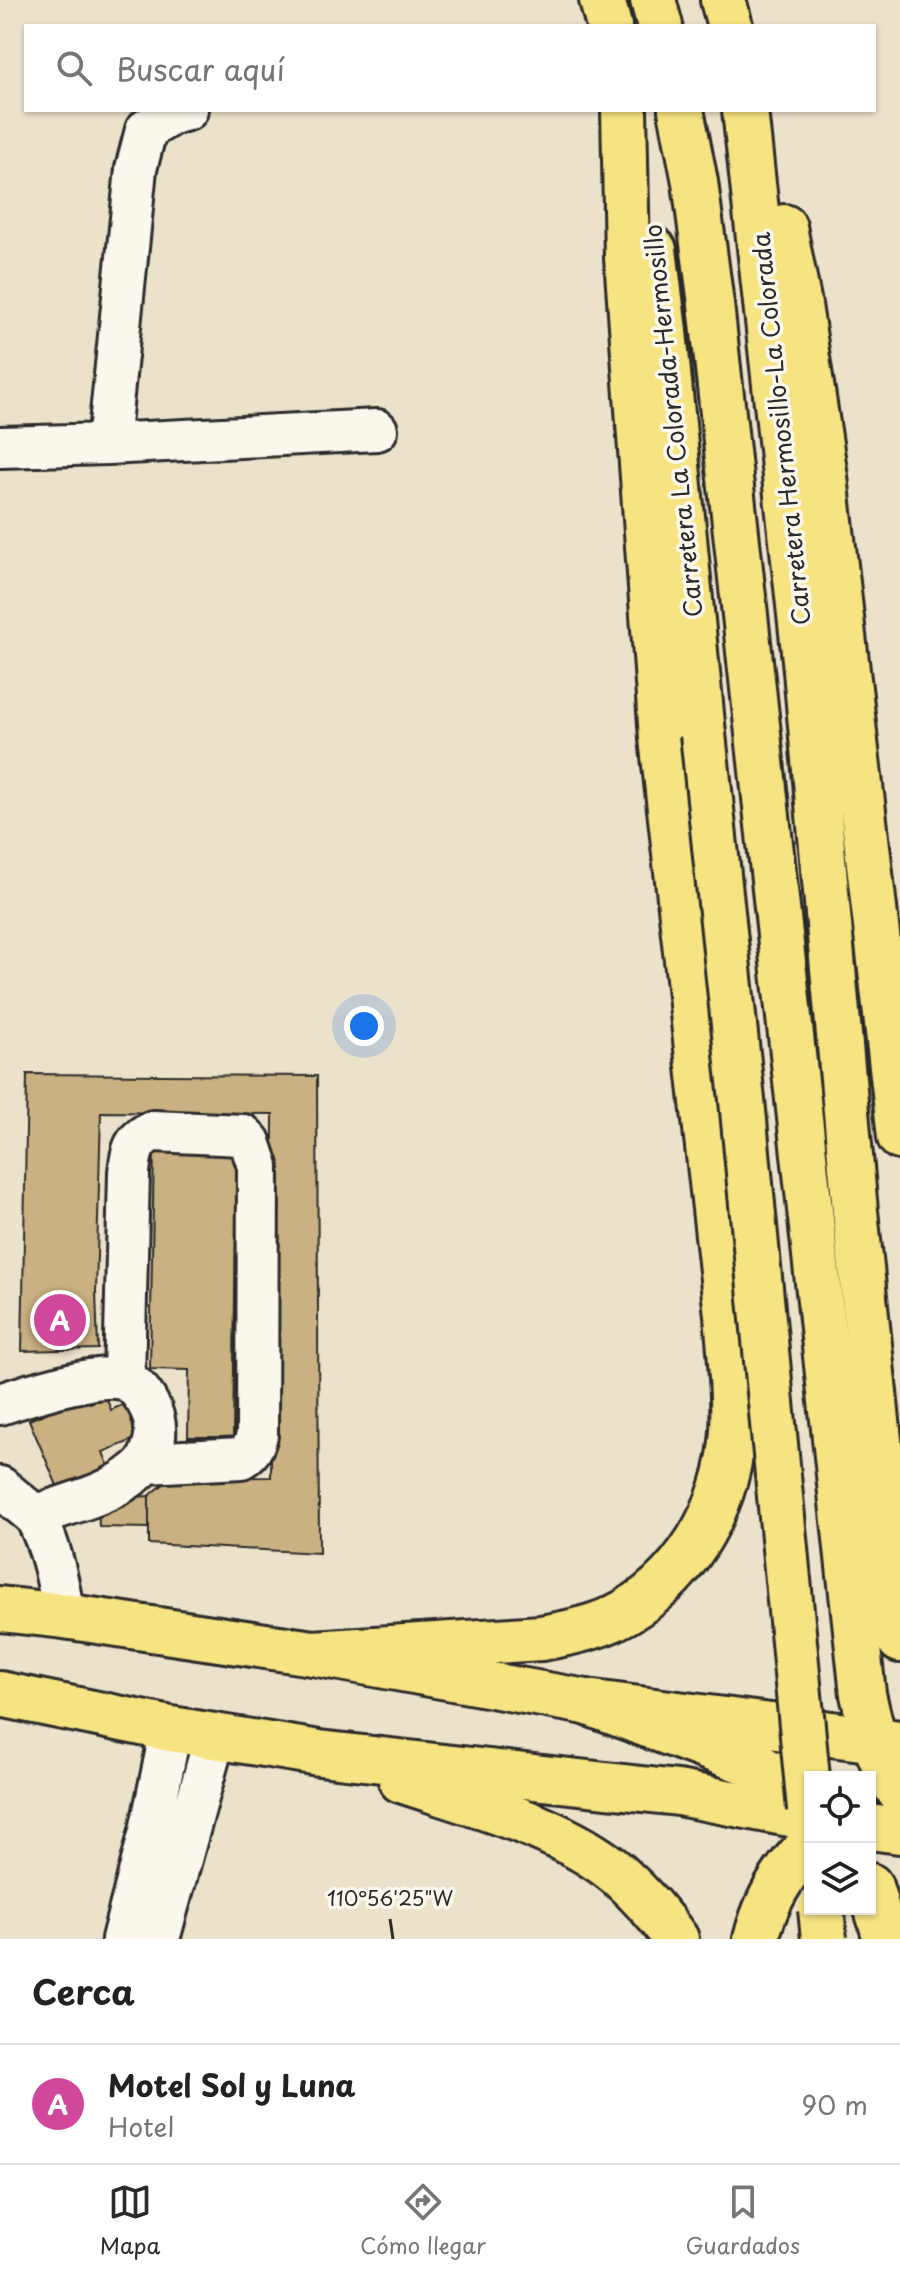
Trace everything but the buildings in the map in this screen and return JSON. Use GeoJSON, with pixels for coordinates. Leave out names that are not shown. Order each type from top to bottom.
{"type":"FeatureCollection","features":[{"type":"Feature","properties":{"kind":"main road"},"geometry":{"type":"LineString","coordinates":[[602,0],[608,24]]}},
{"type":"Feature","properties":{"kind":"main road"},"geometry":{"type":"LineString","coordinates":[[653,0],[659,24]]}},
{"type":"Feature","properties":{"kind":"main road"},"geometry":{"type":"LineString","coordinates":[[723,0],[729,24]]}},
{"type":"Feature","properties":{"kind":"main road"},"geometry":{"type":"LineString","coordinates":[[313,1653],[541,1638],[566,1634],[612,1619],[648,1596],[689,1555],[704,1533],[729,1460],[734,1407],[727,1315],[662,738],[627,258],[627,112]]}},
{"type":"Feature","properties":{"kind":"main road","name":"Carretera La Colorada-Hermosillo"},"geometry":{"type":"LineString","coordinates":[[628,112],[645,172],[650,211],[742,1100],[806,1771]]}},
{"type":"Feature","properties":{"kind":"main road"},"geometry":{"type":"LineString","coordinates":[[681,112],[695,182],[711,304],[863,1694],[886,1740],[885,1771],[900,1792]]}},
{"type":"Feature","properties":{"kind":"main road","name":"Carretera Hermosillo-La Colorada"},"geometry":{"type":"LineString","coordinates":[[745,112],[813,747],[855,1211],[900,1640]]}},
{"type":"Feature","properties":{"kind":"main road"},"geometry":{"type":"LineString","coordinates":[[758,112],[767,138],[799,305],[825,477],[900,1137]]}},
{"type":"Feature","properties":{"kind":"main road"},"geometry":{"type":"LineString","coordinates":[[0,1609],[313,1653],[586,1702],[886,1740]]}},
{"type":"Feature","properties":{"kind":"main road"},"geometry":{"type":"LineString","coordinates":[[0,1694],[171,1729],[319,1753],[678,1793],[804,1817]]}},
{"type":"Feature","properties":{"kind":"main road"},"geometry":{"type":"LineString","coordinates":[[586,1702],[760,1767],[804,1794]]}},
{"type":"Feature","properties":{"kind":"main road"},"geometry":{"type":"LineString","coordinates":[[319,1753],[529,1824],[587,1852],[618,1875],[650,1906],[676,1939]]}},
{"type":"Feature","properties":{"kind":"main road"},"geometry":{"type":"LineString","coordinates":[[876,1811],[900,1805]]}},
{"type":"Feature","properties":{"kind":"main road"},"geometry":{"type":"LineString","coordinates":[[876,1828],[900,1831]]}},
{"type":"Feature","properties":{"kind":"main road"},"geometry":{"type":"LineString","coordinates":[[756,1939],[762,1915],[780,1880],[804,1852]]}},
{"type":"Feature","properties":{"kind":"main road"},"geometry":{"type":"LineString","coordinates":[[876,1906],[886,1939]]}},
{"type":"Feature","properties":{"kind":"main road"},"geometry":{"type":"LineString","coordinates":[[822,1915],[824,1939]]}},
{"type":"Feature","properties":{"kind":"main road"},"geometry":{"type":"LineString","coordinates":[[797,1939],[816,1934],[839,1939]]}},
{"type":"Feature","properties":{"kind":"lane"},"geometry":{"type":"LineString","coordinates":[[108,444],[136,169],[146,130],[156,122],[182,112]]}},
{"type":"Feature","properties":{"kind":"lane"},"geometry":{"type":"LineString","coordinates":[[0,447],[377,430]]}},
{"type":"Feature","properties":{"kind":"lane"},"geometry":{"type":"LineString","coordinates":[[124,1379],[129,1172],[134,1144],[142,1135],[153,1131],[243,1135],[250,1142],[258,1166],[255,1445],[241,1458],[146,1463]]}},
{"type":"Feature","properties":{"kind":"lane"},"geometry":{"type":"LineString","coordinates":[[0,1404],[100,1379],[124,1379],[146,1397],[155,1420],[157,1441],[146,1463],[131,1478],[110,1490],[35,1516]]}},
{"type":"Feature","properties":{"kind":"lane"},"geometry":{"type":"LineString","coordinates":[[0,1487],[35,1516],[53,1560],[64,1616]]}},
{"type":"Feature","properties":{"kind":"lane"},"geometry":{"type":"LineString","coordinates":[[122,1939],[150,1831],[171,1729]]}},
{"type":"Feature","properties":{"kind":"lane"},"geometry":{"type":"LineString","coordinates":[[159,1939],[215,1736]]}},
{"type":"Feature","properties":{"kind":"place","name":"Motel Sol y Luna"},"geometry":{"type":"Point","coordinates":[60,1320]}}]}
